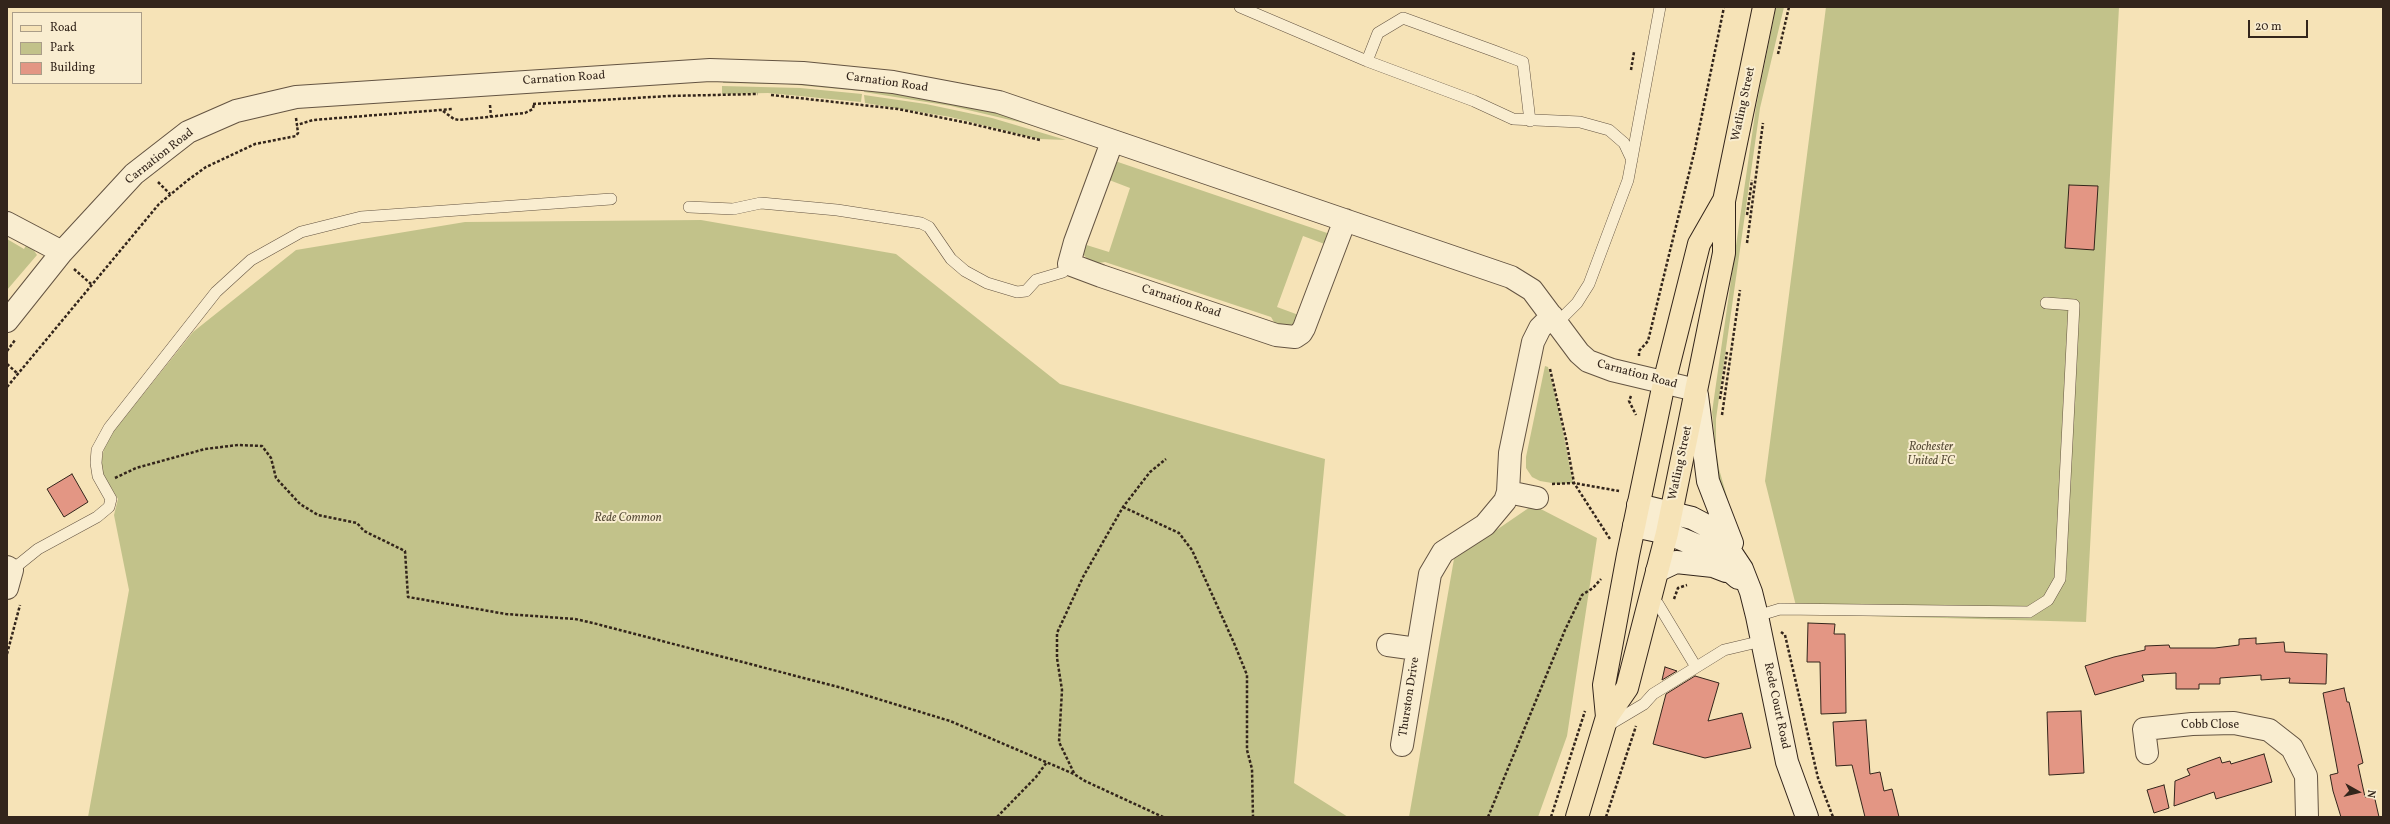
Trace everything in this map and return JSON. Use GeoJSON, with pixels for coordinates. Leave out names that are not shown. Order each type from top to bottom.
{"type":"FeatureCollection","features":[{"type":"Feature","properties":{"kind":"main road","name":"Watling Street"},"geometry":{"type":"LineString","coordinates":[[1605,722],[1627,688],[1667,533],[1724,253],[1724,201],[1764,7]]}},
{"type":"Feature","properties":{"kind":"main road","name":"Watling Street"},"geometry":{"type":"LineString","coordinates":[[1605,722],[1604,685],[1638,505],[1664,383],[1699,244],[1724,201]]}},
{"type":"Feature","properties":{"kind":"main road"},"geometry":{"type":"LineString","coordinates":[[1577,817],[1605,722]]}},
{"type":"Feature","properties":{"kind":"street","name":"Carnation Road"},"geometry":{"type":"LineString","coordinates":[[13,328],[71,262],[134,174],[188,132],[236,111],[296,97],[710,70],[803,73],[893,82],[999,102],[1518,280],[1532,290],[1579,354],[1588,362],[1635,376],[1696,390]]}},
{"type":"Feature","properties":{"kind":"street"},"geometry":{"type":"LineString","coordinates":[[1066,268],[1112,142]]}},
{"type":"Feature","properties":{"kind":"street","name":"Carnation Road"},"geometry":{"type":"LineString","coordinates":[[1066,268],[1276,334],[1292,337],[1298,335],[1304,328],[1345,220]]}},
{"type":"Feature","properties":{"kind":"street"},"geometry":{"type":"LineString","coordinates":[[7,223],[71,262]]}},
{"type":"Feature","properties":{"kind":"street","name":"Thurston Drive"},"geometry":{"type":"LineString","coordinates":[[1402,745],[1428,581],[1434,566],[1444,552],[1493,518],[1506,501],[1508,492],[1511,444],[1533,342],[1540,328],[1554,320]]}},
{"type":"Feature","properties":{"kind":"street"},"geometry":{"type":"LineString","coordinates":[[1657,571],[1676,562],[1713,566],[1737,571],[1708,481],[1696,390]]}},
{"type":"Feature","properties":{"kind":"street"},"geometry":{"type":"LineString","coordinates":[[1508,492],[1540,490]]}},
{"type":"Feature","properties":{"kind":"street","name":"Rede Court Road"},"geometry":{"type":"LineString","coordinates":[[1638,505],[1692,518],[1711,528],[1724,542],[1737,571],[1751,592],[1787,762],[1807,817]]}},
{"type":"Feature","properties":{"kind":"street","name":"Rede Court Road"},"geometry":{"type":"LineString","coordinates":[[1634,526],[1667,533],[1703,548],[1737,571]]}},
{"type":"Feature","properties":{"kind":"street","name":"Thurston Drive"},"geometry":{"type":"LineString","coordinates":[[1388,645],[1418,649]]}},
{"type":"Feature","properties":{"kind":"street","name":"Cobb Close"},"geometry":{"type":"LineString","coordinates":[[2147,753],[2144,729],[2192,724],[2234,723],[2269,730],[2292,748],[2306,776],[2307,817]]}},
{"type":"Feature","properties":{"kind":"lane"},"geometry":{"type":"LineString","coordinates":[[1240,7],[1367,61],[1460,96],[1513,119],[1530,121],[1580,122],[1609,130],[1624,143],[1632,160]]}},
{"type":"Feature","properties":{"kind":"lane"},"geometry":{"type":"LineString","coordinates":[[1554,320],[1577,303],[1589,284],[1628,180],[1660,7]]}},
{"type":"Feature","properties":{"kind":"lane"},"geometry":{"type":"LineString","coordinates":[[1367,61],[1378,33],[1403,18],[1480,46],[1523,62],[1530,121]]}},
{"type":"Feature","properties":{"kind":"lane"},"geometry":{"type":"LineString","coordinates":[[12,582],[38,549],[97,518],[109,507],[110,499],[98,476],[96,463],[97,450],[109,428],[216,292],[252,260],[301,232],[361,217],[611,199]]}},
{"type":"Feature","properties":{"kind":"lane"},"geometry":{"type":"LineString","coordinates":[[689,207],[733,209],[761,203],[837,210],[921,223],[929,228],[951,259],[966,273],[987,284],[1017,292],[1026,291],[1036,280],[1066,268]]}},
{"type":"Feature","properties":{"kind":"lane"},"geometry":{"type":"LineString","coordinates":[[1757,616],[1780,609],[2029,612],[2048,600],[2060,579],[2074,306],[2046,304]]}},
{"type":"Feature","properties":{"kind":"lane"},"geometry":{"type":"LineString","coordinates":[[1650,600],[1658,604],[1696,667]]}},
{"type":"Feature","properties":{"kind":"lane"},"geometry":{"type":"LineString","coordinates":[[1605,722],[1644,704],[1653,694],[1724,650],[1762,641]]}},
{"type":"Feature","properties":{"kind":"path"},"geometry":{"type":"LineString","coordinates":[[1637,417],[1629,401],[1639,351],[1648,341],[1695,149],[1724,7]]}},
{"type":"Feature","properties":{"kind":"path"},"geometry":{"type":"LineString","coordinates":[[1776,61],[1789,7]]}},
{"type":"Feature","properties":{"kind":"path"},"geometry":{"type":"LineString","coordinates":[[527,104],[669,96],[764,94],[905,110],[1045,141]]}},
{"type":"Feature","properties":{"kind":"path"},"geometry":{"type":"LineString","coordinates":[[487,101],[492,100]]}},
{"type":"Feature","properties":{"kind":"path"},"geometry":{"type":"LineString","coordinates":[[443,111],[454,119],[459,120],[525,113],[533,109],[534,104]]}},
{"type":"Feature","properties":{"kind":"path"},"geometry":{"type":"LineString","coordinates":[[298,125],[313,120],[443,111],[460,108]]}},
{"type":"Feature","properties":{"kind":"path"},"geometry":{"type":"LineString","coordinates":[[7,387],[153,210],[170,194],[206,167],[258,143],[296,136],[298,133],[298,125],[296,111]]}},
{"type":"Feature","properties":{"kind":"path"},"geometry":{"type":"LineString","coordinates":[[1746,247],[1764,121]]}},
{"type":"Feature","properties":{"kind":"path"},"geometry":{"type":"LineString","coordinates":[[156,180],[170,194]]}},
{"type":"Feature","properties":{"kind":"path"},"geometry":{"type":"LineString","coordinates":[[71,262],[91,284]]}},
{"type":"Feature","properties":{"kind":"path"},"geometry":{"type":"LineString","coordinates":[[69,275],[71,262]]}},
{"type":"Feature","properties":{"kind":"path"},"geometry":{"type":"LineString","coordinates":[[1722,420],[1740,286]]}},
{"type":"Feature","properties":{"kind":"path"},"geometry":{"type":"LineString","coordinates":[[7,351],[13,328]]}},
{"type":"Feature","properties":{"kind":"path"},"geometry":{"type":"LineString","coordinates":[[7,364],[18,374]]}},
{"type":"Feature","properties":{"kind":"path"},"geometry":{"type":"LineString","coordinates":[[1548,365],[1566,439],[1574,483],[1610,539]]}},
{"type":"Feature","properties":{"kind":"path"},"geometry":{"type":"LineString","coordinates":[[122,475],[136,468],[205,449],[238,445],[262,446],[271,458],[276,478],[300,504],[318,515],[357,523],[364,531],[405,551],[408,597],[506,614],[575,619],[842,688],[930,715],[1047,762],[1163,817]]}},
{"type":"Feature","properties":{"kind":"path"},"geometry":{"type":"LineString","coordinates":[[1074,774],[1059,742],[1062,690],[1057,658],[1057,633],[1083,577],[1123,507],[1150,472],[1166,459]]}},
{"type":"Feature","properties":{"kind":"path"},"geometry":{"type":"LineString","coordinates":[[1540,490],[1574,483],[1619,491]]}},
{"type":"Feature","properties":{"kind":"path"},"geometry":{"type":"LineString","coordinates":[[1617,498],[1620,484]]}},
{"type":"Feature","properties":{"kind":"path"},"geometry":{"type":"LineString","coordinates":[[1123,507],[1179,533],[1192,550],[1234,643],[1247,675],[1247,750],[1252,769],[1253,817]]}},
{"type":"Feature","properties":{"kind":"path"},"geometry":{"type":"LineString","coordinates":[[1609,544],[1611,532]]}},
{"type":"Feature","properties":{"kind":"path"},"geometry":{"type":"LineString","coordinates":[[1488,817],[1565,630],[1582,595],[1593,588],[1602,579]]}},
{"type":"Feature","properties":{"kind":"path"},"geometry":{"type":"LineString","coordinates":[[7,654],[12,582]]}},
{"type":"Feature","properties":{"kind":"path"},"geometry":{"type":"LineString","coordinates":[[997,817],[1036,777],[1047,762]]}},
{"type":"Feature","properties":{"kind":"green space"},"geometry":{"type":"Polygon","coordinates":[[[1776,7],[1784,7],[1760,108],[1716,419],[1716,448],[1719,469],[1734,521],[1720,488],[1712,412],[1756,107],[1776,7]]]}},
{"type":"Feature","properties":{"kind":"green space","name":"Rochester United FC"},"geometry":{"type":"Polygon","coordinates":[[[1826,7],[2119,7],[2086,622],[1798,614],[1765,481],[1826,7]]]}},
{"type":"Feature","properties":{"kind":"green space"},"geometry":{"type":"Polygon","coordinates":[[[723,78],[861,86],[860,91],[787,84],[723,83],[723,78]]]}},
{"type":"Feature","properties":{"kind":"green space"},"geometry":{"type":"Polygon","coordinates":[[[722,86],[800,88],[862,94],[861,102],[768,93],[722,94],[722,86]]]}},
{"type":"Feature","properties":{"kind":"green space"},"geometry":{"type":"Polygon","coordinates":[[[864,87],[914,95],[1023,118],[1067,136],[1023,123],[951,106],[864,92],[864,87]]]}},
{"type":"Feature","properties":{"kind":"green space"},"geometry":{"type":"Polygon","coordinates":[[[864,95],[926,104],[992,118],[1066,140],[1039,139],[950,117],[865,103],[864,95]]]}},
{"type":"Feature","properties":{"kind":"green space"},"geometry":{"type":"Polygon","coordinates":[[[1115,161],[1330,234],[1330,246],[1303,236],[1277,307],[1304,317],[1295,325],[1277,327],[1271,317],[1105,262],[1092,264],[1083,254],[1080,243],[1109,252],[1130,188],[1104,178],[1115,161]]]}},
{"type":"Feature","properties":{"kind":"green space","name":"Rede Common"},"geometry":{"type":"Polygon","coordinates":[[[701,220],[896,254],[1060,384],[1325,459],[1294,783],[1348,817],[88,817],[129,590],[114,515],[118,499],[101,471],[104,448],[113,432],[193,332],[296,250],[465,222],[701,220]]]}},
{"type":"Feature","properties":{"kind":"green space"},"geometry":{"type":"Polygon","coordinates":[[[7,239],[24,249],[28,242],[37,255],[7,290],[7,239]]]}},
{"type":"Feature","properties":{"kind":"green space"},"geometry":{"type":"Polygon","coordinates":[[[1545,366],[1548,367],[1558,407],[1573,483],[1558,484],[1540,481],[1532,477],[1526,468],[1526,457],[1545,366]]]}},
{"type":"Feature","properties":{"kind":"green space"},"geometry":{"type":"Polygon","coordinates":[[[1533,505],[1597,538],[1567,736],[1538,817],[1409,817],[1454,559],[1533,505]]]}},
{"type":"Feature","properties":{"kind":"building"},"geometry":{"type":"Polygon","coordinates":[[[2069,185],[2098,186],[2094,250],[2065,248],[2069,185]]]}},
{"type":"Feature","properties":{"kind":"building"},"geometry":{"type":"Polygon","coordinates":[[[72,474],[88,502],[64,517],[47,489],[72,474]]]}},
{"type":"Feature","properties":{"kind":"building"},"geometry":{"type":"Polygon","coordinates":[[[1808,623],[1835,624],[1834,634],[1845,634],[1846,713],[1821,714],[1820,662],[1807,662],[1808,623]]]}},
{"type":"Feature","properties":{"kind":"building"},"geometry":{"type":"Polygon","coordinates":[[[2256,638],[2256,644],[2284,642],[2285,652],[2327,654],[2326,684],[2289,683],[2290,678],[2261,680],[2261,675],[2220,678],[2220,684],[2199,684],[2199,689],[2176,689],[2176,673],[2142,675],[2144,681],[2095,695],[2085,666],[2114,657],[2145,650],[2145,646],[2169,645],[2170,648],[2215,648],[2239,645],[2239,639],[2256,638]]]}},
{"type":"Feature","properties":{"kind":"building"},"geometry":{"type":"Polygon","coordinates":[[[1665,667],[1677,671],[1662,680],[1665,667]]]}},
{"type":"Feature","properties":{"kind":"building"},"geometry":{"type":"Polygon","coordinates":[[[1695,676],[1719,683],[1708,721],[1742,713],[1751,748],[1705,758],[1653,744],[1666,694],[1695,676]]]}},
{"type":"Feature","properties":{"kind":"building"},"geometry":{"type":"Polygon","coordinates":[[[2344,688],[2347,702],[2349,702],[2363,763],[2358,765],[2365,797],[2374,795],[2379,817],[2341,817],[2333,791],[2330,775],[2338,773],[2323,693],[2344,688]]]}},
{"type":"Feature","properties":{"kind":"building"},"geometry":{"type":"Polygon","coordinates":[[[2081,711],[2084,773],[2049,775],[2047,712],[2081,711]]]}},
{"type":"Feature","properties":{"kind":"building"},"geometry":{"type":"Polygon","coordinates":[[[1866,720],[1870,774],[1880,772],[1884,791],[1892,789],[1899,817],[1865,817],[1852,765],[1836,766],[1833,722],[1866,720]]]}},
{"type":"Feature","properties":{"kind":"building"},"geometry":{"type":"Polygon","coordinates":[[[2264,754],[2272,782],[2216,799],[2214,792],[2174,806],[2175,781],[2190,775],[2187,769],[2220,757],[2222,763],[2230,761],[2231,764],[2264,754]]]}},
{"type":"Feature","properties":{"kind":"building"},"geometry":{"type":"Polygon","coordinates":[[[2164,785],[2169,808],[2154,813],[2147,790],[2164,785]]]}}]}
